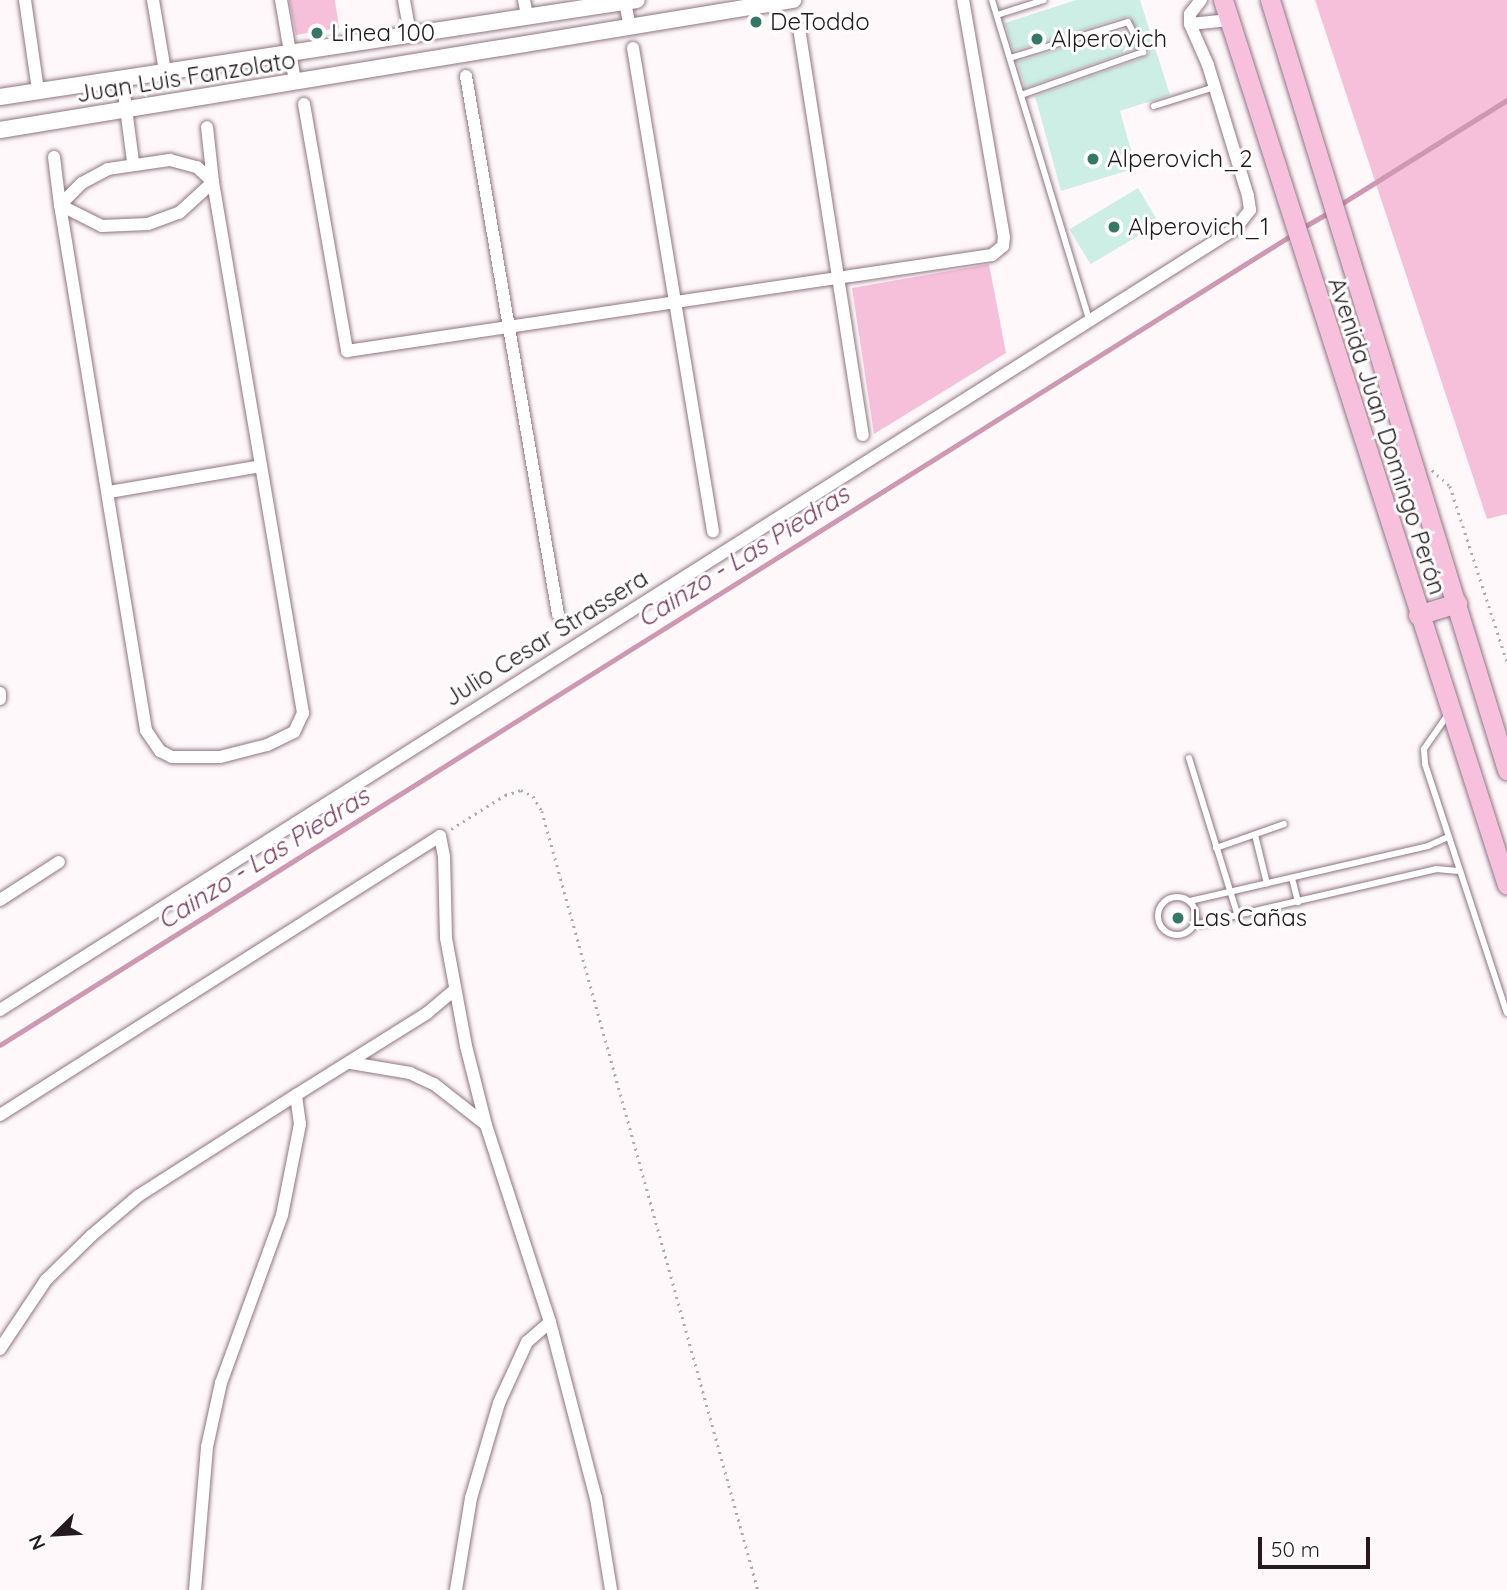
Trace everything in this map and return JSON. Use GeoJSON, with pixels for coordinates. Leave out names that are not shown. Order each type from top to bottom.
{"type":"FeatureCollection","features":[{"type":"Feature","properties":{"kind":"main road","name":"Avenida Juan Domingo Perón"},"geometry":{"type":"LineString","coordinates":[[1223,0],[1418,615],[1450,712],[1500,840],[1507,885]]}},
{"type":"Feature","properties":{"kind":"main road","name":"Avenida Juan Domingo Perón"},"geometry":{"type":"LineString","coordinates":[[1270,0],[1507,770]]}},
{"type":"Feature","properties":{"kind":"main road"},"geometry":{"type":"LineString","coordinates":[[1418,615],[1457,603]]}},
{"type":"Feature","properties":{"kind":"street"},"geometry":{"type":"LineString","coordinates":[[24,0],[38,90]]}},
{"type":"Feature","properties":{"kind":"street"},"geometry":{"type":"LineString","coordinates":[[153,0],[165,71]]}},
{"type":"Feature","properties":{"kind":"street"},"geometry":{"type":"LineString","coordinates":[[281,0],[295,81]]}},
{"type":"Feature","properties":{"kind":"street"},"geometry":{"type":"LineString","coordinates":[[404,0],[410,34]]}},
{"type":"Feature","properties":{"kind":"street","name":"Juan Luis Fanzolato"},"geometry":{"type":"LineString","coordinates":[[0,130],[793,0]]}},
{"type":"Feature","properties":{"kind":"street"},"geometry":{"type":"LineString","coordinates":[[304,104],[347,351],[992,255],[1003,246],[963,0]]}},
{"type":"Feature","properties":{"kind":"street"},"geometry":{"type":"LineString","coordinates":[[1201,0],[1190,14],[1190,24],[1215,87]]}},
{"type":"Feature","properties":{"kind":"street"},"geometry":{"type":"LineString","coordinates":[[630,28],[631,1]]}},
{"type":"Feature","properties":{"kind":"street","name":"Juan Luis Fanzolato"},"geometry":{"type":"LineString","coordinates":[[0,97],[410,34],[525,8],[631,1]]}},
{"type":"Feature","properties":{"kind":"street"},"geometry":{"type":"LineString","coordinates":[[1190,24],[1230,20]]}},
{"type":"Feature","properties":{"kind":"street"},"geometry":{"type":"LineString","coordinates":[[799,28],[863,435]]}},
{"type":"Feature","properties":{"kind":"street"},"geometry":{"type":"LineString","coordinates":[[633,48],[713,531]]}},
{"type":"Feature","properties":{"kind":"street"},"geometry":{"type":"LineString","coordinates":[[466,76],[558,614]]}},
{"type":"Feature","properties":{"kind":"street"},"geometry":{"type":"LineString","coordinates":[[122,78],[133,163]]}},
{"type":"Feature","properties":{"kind":"street","name":"Julio Cesar Strassera"},"geometry":{"type":"LineString","coordinates":[[0,1010],[1246,219],[1248,196],[1215,87]]}},
{"type":"Feature","properties":{"kind":"street"},"geometry":{"type":"LineString","coordinates":[[54,157],[150,741],[172,757],[244,753],[294,732],[303,713],[213,182],[207,127]]}},
{"type":"Feature","properties":{"kind":"street"},"geometry":{"type":"LineString","coordinates":[[60,205],[82,183],[133,163],[170,160],[197,167],[213,182]]}},
{"type":"Feature","properties":{"kind":"street"},"geometry":{"type":"LineString","coordinates":[[60,205],[102,226],[148,225],[179,212],[213,182]]}},
{"type":"Feature","properties":{"kind":"street"},"geometry":{"type":"LineString","coordinates":[[108,492],[261,466]]}},
{"type":"Feature","properties":{"kind":"street"},"geometry":{"type":"LineString","coordinates":[[0,693],[0,699]]}},
{"type":"Feature","properties":{"kind":"street"},"geometry":{"type":"LineString","coordinates":[[0,1115],[440,836],[454,990],[486,1125],[550,1322],[594,1487],[611,1590]]}},
{"type":"Feature","properties":{"kind":"street"},"geometry":{"type":"LineString","coordinates":[[0,900],[59,862]]}},
{"type":"Feature","properties":{"kind":"street"},"geometry":{"type":"LineString","coordinates":[[0,1349],[46,1280],[91,1236],[138,1196],[351,1063],[427,1013],[454,990]]}},
{"type":"Feature","properties":{"kind":"street"},"geometry":{"type":"LineString","coordinates":[[351,1063],[391,1067],[422,1078],[486,1125]]}},
{"type":"Feature","properties":{"kind":"street"},"geometry":{"type":"LineString","coordinates":[[195,1590],[207,1447],[221,1383],[282,1215],[300,1124],[296,1095]]}},
{"type":"Feature","properties":{"kind":"street"},"geometry":{"type":"LineString","coordinates":[[456,1590],[471,1498],[499,1403],[527,1342],[550,1322]]}},
{"type":"Feature","properties":{"kind":"lane"},"geometry":{"type":"LineString","coordinates":[[992,0],[1088,320]]}},
{"type":"Feature","properties":{"kind":"lane"},"geometry":{"type":"LineString","coordinates":[[997,15],[1044,0]]}},
{"type":"Feature","properties":{"kind":"lane"},"geometry":{"type":"LineString","coordinates":[[1010,58],[1128,22],[1143,52],[1021,95]]}},
{"type":"Feature","properties":{"kind":"lane"},"geometry":{"type":"LineString","coordinates":[[1154,106],[1215,87]]}},
{"type":"Feature","properties":{"kind":"lane"},"geometry":{"type":"LineString","coordinates":[[1450,712],[1424,748],[1425,764],[1507,1013]]}},
{"type":"Feature","properties":{"kind":"lane"},"geometry":{"type":"LineString","coordinates":[[1189,758],[1238,916]]}},
{"type":"Feature","properties":{"kind":"lane"},"geometry":{"type":"LineString","coordinates":[[1216,848],[1284,824]]}},
{"type":"Feature","properties":{"kind":"lane"},"geometry":{"type":"LineString","coordinates":[[1255,835],[1267,884]]}},
{"type":"Feature","properties":{"kind":"lane"},"geometry":{"type":"LineString","coordinates":[[1190,901],[1196,912],[1194,925],[1186,934],[1173,935],[1162,929],[1157,917],[1161,905],[1172,897],[1190,901],[1429,846],[1448,837]]}},
{"type":"Feature","properties":{"kind":"lane"},"geometry":{"type":"LineString","coordinates":[[1194,925],[1436,869],[1459,871]]}},
{"type":"Feature","properties":{"kind":"lane"},"geometry":{"type":"LineString","coordinates":[[1292,878],[1298,902]]}},
{"type":"Feature","properties":{"kind":"path"},"geometry":{"type":"LineString","coordinates":[[1429,468],[1450,486],[1507,661]]}},
{"type":"Feature","properties":{"kind":"path"},"geometry":{"type":"LineString","coordinates":[[440,836],[505,795],[521,790],[533,796],[542,811],[758,1590]]}},
{"type":"Feature","properties":{"kind":"shaded area"},"geometry":{"type":"Polygon","coordinates":[[[289,0],[335,0],[339,28],[296,35],[289,0]]]}},
{"type":"Feature","properties":{"kind":"shaded area"},"geometry":{"type":"Polygon","coordinates":[[[1315,0],[1507,0],[1507,514],[1487,519],[1315,0]]]}},
{"type":"Feature","properties":{"kind":"shaded area"},"geometry":{"type":"Polygon","coordinates":[[[989,264],[1006,353],[874,434],[852,288],[989,264]]]}},
{"type":"Feature","properties":{"kind":"building"},"geometry":{"type":"Polygon","coordinates":[[[1076,0],[1140,0],[1170,95],[1120,111],[1136,168],[1061,191],[1035,96],[1145,57],[1149,52],[1128,16],[1013,51],[1005,23],[1076,0]]]}},
{"type":"Feature","properties":{"kind":"building","name":"Alperovich"},"geometry":{"type":"Polygon","coordinates":[[[1125,29],[1135,49],[1025,88],[1017,62],[1125,29]]]}},
{"type":"Feature","properties":{"kind":"building","name":"Alperovich_1"},"geometry":{"type":"Polygon","coordinates":[[[1138,188],[1159,223],[1091,264],[1069,229],[1138,188]]]}},
{"type":"Feature","properties":{"kind":"waterway","name":"Cainzo - Las Piedras"},"geometry":{"type":"LineString","coordinates":[[1338,206],[1507,100]]}},
{"type":"Feature","properties":{"kind":"waterway","name":"Cainzo - Las Piedras"},"geometry":{"type":"LineString","coordinates":[[1302,228],[1331,211]]}},
{"type":"Feature","properties":{"kind":"waterway","name":"Cainzo - Las Piedras"},"geometry":{"type":"LineString","coordinates":[[0,1045],[1292,235]]}},
{"type":"Feature","properties":{"kind":"place","name":"DeToddo"},"geometry":{"type":"Point","coordinates":[756,22]}},
{"type":"Feature","properties":{"kind":"place","name":"Linea 100"},"geometry":{"type":"Point","coordinates":[317,33]}},
{"type":"Feature","properties":{"kind":"place","name":"Alperovich"},"geometry":{"type":"Point","coordinates":[1037,39]}},
{"type":"Feature","properties":{"kind":"place","name":"Alperovich_2"},"geometry":{"type":"Point","coordinates":[1093,159]}},
{"type":"Feature","properties":{"kind":"place","name":"Alperovich_1"},"geometry":{"type":"Point","coordinates":[1114,227]}},
{"type":"Feature","properties":{"kind":"place","name":"Las Cañas"},"geometry":{"type":"Point","coordinates":[1178,918]}}]}
